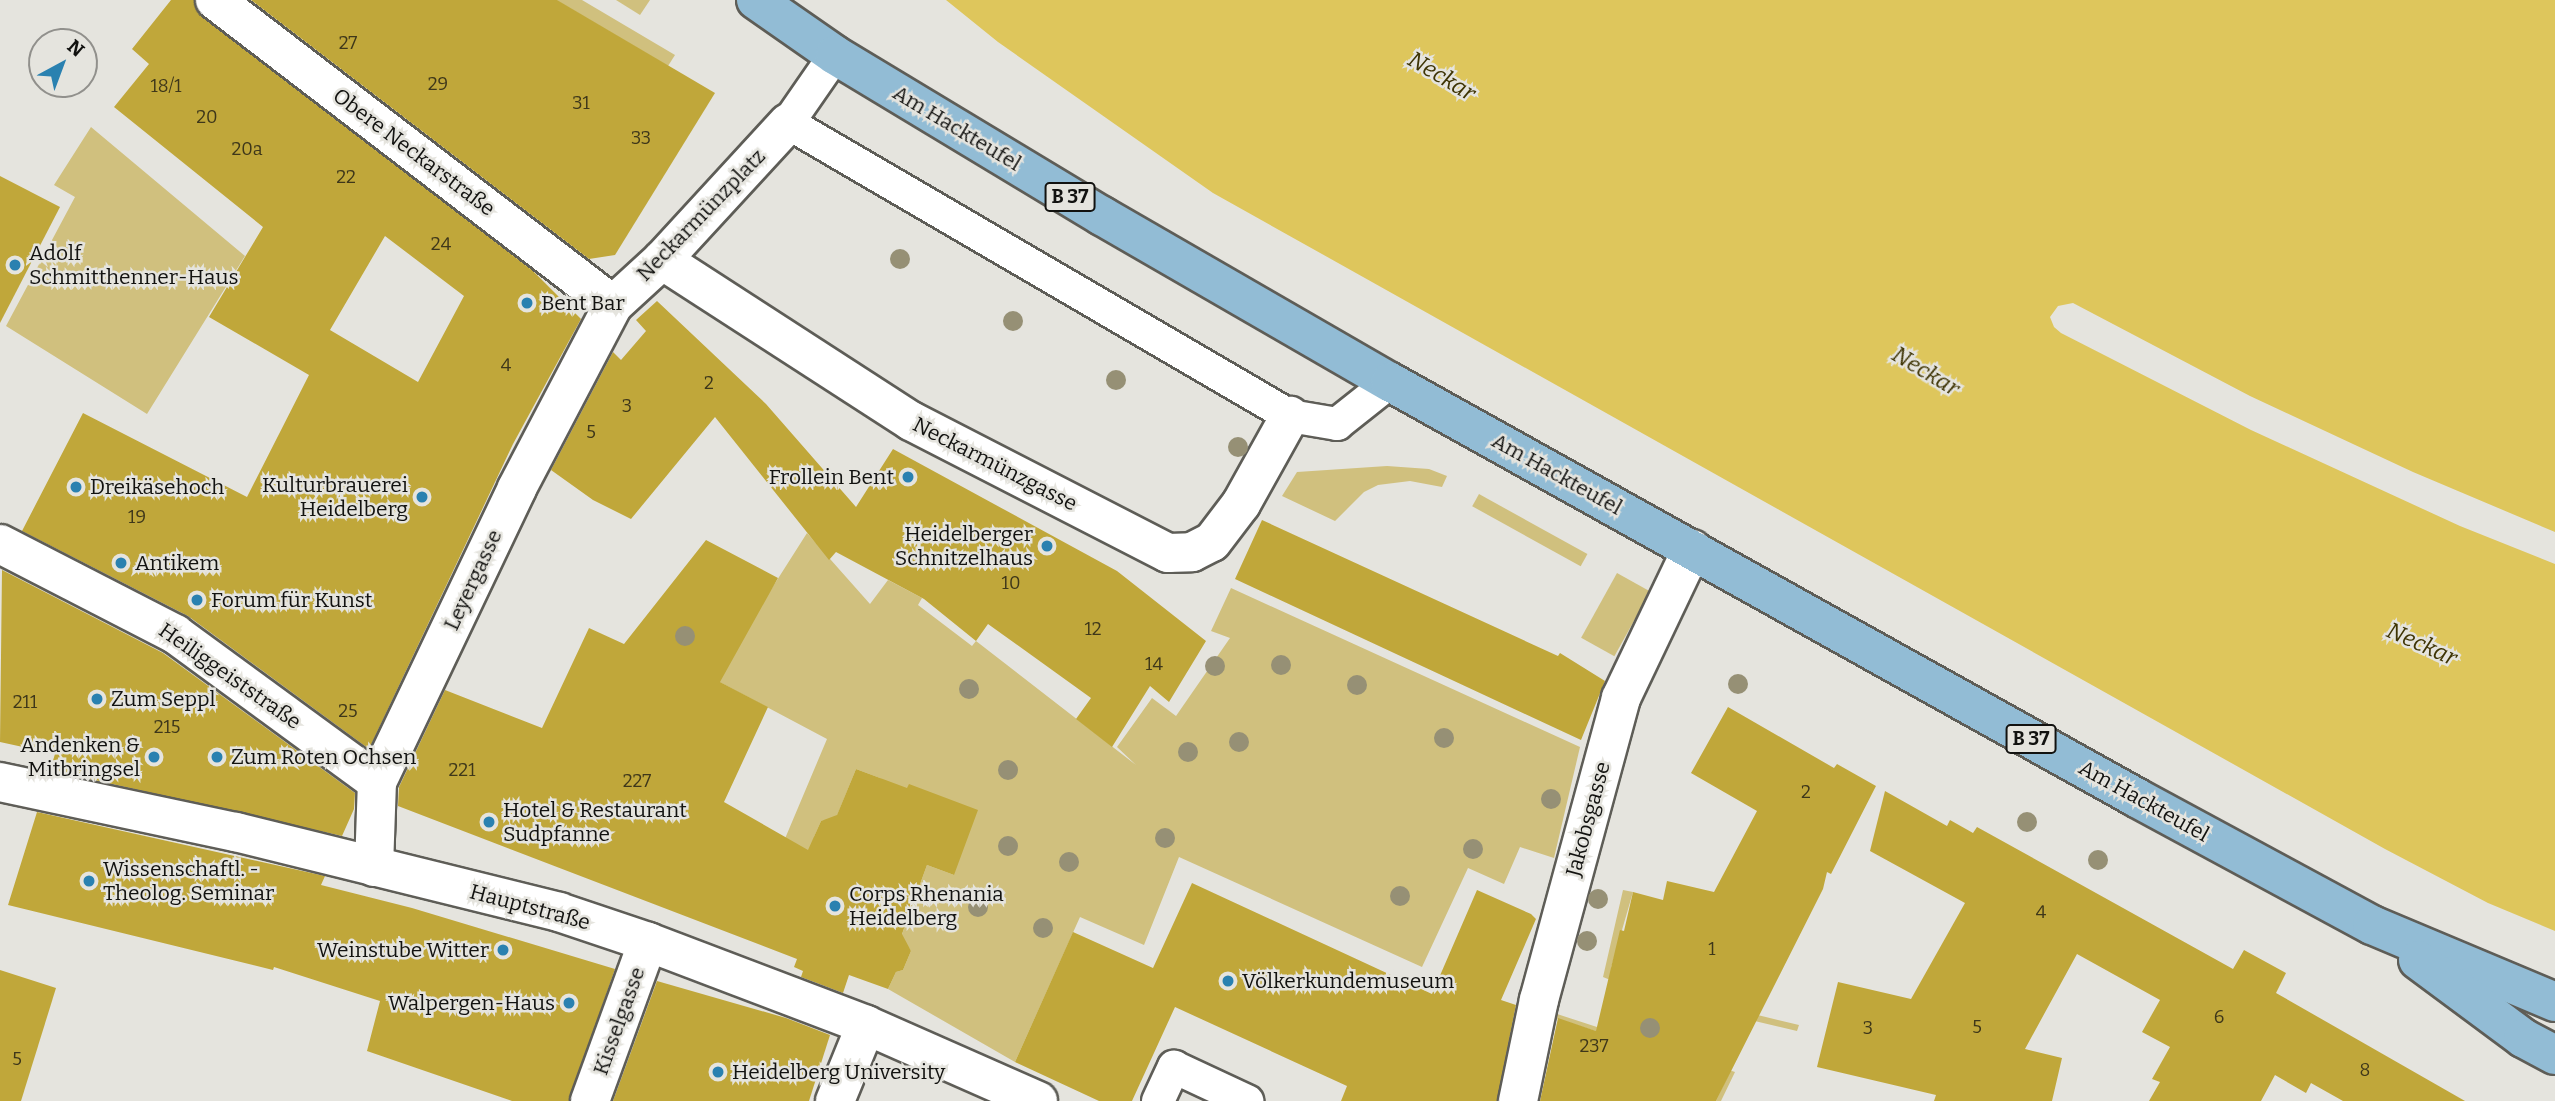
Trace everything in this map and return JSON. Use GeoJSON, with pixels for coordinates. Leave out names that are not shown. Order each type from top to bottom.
{"type":"FeatureCollection","features":[{"type":"Feature","properties":{"kind":"main road","name":"Am Hackteufel"},"geometry":{"type":"LineString","coordinates":[[756,0],[835,55],[1102,216],[1390,382],[2372,925],[2555,1002]]}},
{"type":"Feature","properties":{"kind":"main road","name":"Am Hackteufel"},"geometry":{"type":"LineString","coordinates":[[2372,925],[2523,1038],[2555,1055]]}},
{"type":"Feature","properties":{"kind":"street","name":"Obere Neckarstraße"},"geometry":{"type":"LineString","coordinates":[[215,0],[613,304]]}},
{"type":"Feature","properties":{"kind":"street","name":"Neckarmünzplatz"},"geometry":{"type":"LineString","coordinates":[[613,304],[662,260],[788,123]]}},
{"type":"Feature","properties":{"kind":"street","name":"Neckarmünzgasse"},"geometry":{"type":"LineString","coordinates":[[662,260],[911,421],[1168,553],[1192,551],[1212,542],[1241,503],[1290,416]]}},
{"type":"Feature","properties":{"kind":"street","name":"Leyergasse"},"geometry":{"type":"LineString","coordinates":[[374,867],[377,782],[517,488],[613,304]]}},
{"type":"Feature","properties":{"kind":"street","name":"Heiliggeiststraße"},"geometry":{"type":"LineString","coordinates":[[0,544],[175,634],[377,782]]}},
{"type":"Feature","properties":{"kind":"street","name":"Jakobsgasse"},"geometry":{"type":"LineString","coordinates":[[1518,1101],[1539,1000],[1621,698],[1692,549]]}},
{"type":"Feature","properties":{"kind":"street","name":"Hauptstraße"},"geometry":{"type":"LineString","coordinates":[[0,782],[236,832],[559,912],[648,942],[866,1025],[1038,1101]]}},
{"type":"Feature","properties":{"kind":"street","name":"Kisselgasse"},"geometry":{"type":"LineString","coordinates":[[590,1101],[648,942]]}},
{"type":"Feature","properties":{"kind":"street"},"geometry":{"type":"LineString","coordinates":[[842,1085],[866,1025]]}},
{"type":"Feature","properties":{"kind":"lane"},"geometry":{"type":"LineString","coordinates":[[835,55],[788,123],[1290,416],[1337,424],[1390,382]]}},
{"type":"Feature","properties":{"kind":"lane"},"geometry":{"type":"LineString","coordinates":[[1158,1101],[1174,1067],[1247,1101]]}},
{"type":"Feature","properties":{"kind":"shaded area"},"geometry":{"type":"Polygon","coordinates":[[[556,0],[582,0],[675,55],[668,66],[556,0]]]}},
{"type":"Feature","properties":{"kind":"shaded area"},"geometry":{"type":"Polygon","coordinates":[[[616,0],[650,0],[640,15],[616,0]]]}},
{"type":"Feature","properties":{"kind":"shaded area"},"geometry":{"type":"Polygon","coordinates":[[[91,127],[245,256],[147,414],[6,326],[75,197],[54,185],[91,127]]]}},
{"type":"Feature","properties":{"kind":"shaded area"},"geometry":{"type":"Polygon","coordinates":[[[1387,466],[1429,469],[1447,476],[1442,487],[1410,481],[1378,485],[1364,492],[1335,521],[1282,496],[1297,472],[1387,466]]]}},
{"type":"Feature","properties":{"kind":"shaded area"},"geometry":{"type":"Polygon","coordinates":[[[1479,494],[1587,554],[1581,566],[1472,506],[1479,494]]]}},
{"type":"Feature","properties":{"kind":"shaded area"},"geometry":{"type":"Polygon","coordinates":[[[807,533],[870,604],[888,580],[922,598],[918,605],[972,646],[976,641],[1136,765],[1117,747],[1152,698],[1176,716],[1230,638],[1211,631],[1231,588],[1580,747],[1554,858],[1520,847],[1504,884],[1468,868],[1422,967],[1179,857],[1144,945],[1080,917],[1015,1062],[888,989],[896,972],[903,970],[911,951],[901,937],[927,865],[954,875],[904,794],[880,778],[856,769],[836,818],[821,821],[814,837],[821,856],[784,841],[827,739],[714,679],[807,533]]]}},
{"type":"Feature","properties":{"kind":"shaded area"},"geometry":{"type":"Polygon","coordinates":[[[1617,573],[1650,591],[1614,656],[1581,638],[1617,573]]]}},
{"type":"Feature","properties":{"kind":"shaded area"},"geometry":{"type":"Polygon","coordinates":[[[1623,890],[1633,892],[1611,968],[1658,991],[1799,1025],[1797,1031],[1649,996],[1603,977],[1623,890]]]}},
{"type":"Feature","properties":{"kind":"shaded area"},"geometry":{"type":"Polygon","coordinates":[[[1554,1013],[1735,1072],[1721,1101],[1716,1101],[1729,1074],[1552,1017],[1554,1013]]]}},
{"type":"Feature","properties":{"kind":"water","name":"Neckar"},"geometry":{"type":"Polygon","coordinates":[[[946,0],[2555,0],[2555,532],[2413,472],[2250,396],[2073,303],[2058,306],[2050,317],[2054,327],[2061,333],[2251,430],[2460,526],[2555,564],[2555,931],[2488,903],[2385,849],[1213,193],[998,42],[946,0]]]}},
{"type":"Feature","properties":{"kind":"building"},"geometry":{"type":"Polygon","coordinates":[[[171,0],[194,0],[202,17],[533,271],[581,319],[513,444],[369,749],[188,616],[22,531],[83,413],[247,497],[309,375],[209,317],[263,227],[114,107],[149,64],[132,49],[171,0]],[[385,236],[330,330],[418,382],[464,296],[385,236]]]}},
{"type":"Feature","properties":{"kind":"building"},"geometry":{"type":"Polygon","coordinates":[[[251,0],[557,0],[715,93],[615,255],[589,259],[251,0]]]}},
{"type":"Feature","properties":{"kind":"building","name":"Adolf Schmitthenner-Haus"},"geometry":{"type":"Polygon","coordinates":[[[0,176],[60,207],[0,323],[0,176]]]}},
{"type":"Feature","properties":{"kind":"building"},"geometry":{"type":"Polygon","coordinates":[[[657,301],[766,404],[856,507],[893,449],[1117,571],[1206,641],[1169,702],[1150,686],[1112,747],[1076,719],[1091,698],[988,624],[976,641],[924,599],[836,552],[829,560],[715,417],[631,519],[593,500],[551,470],[613,352],[621,360],[646,331],[636,320],[657,301]]]}},
{"type":"Feature","properties":{"kind":"building"},"geometry":{"type":"Polygon","coordinates":[[[1262,520],[1558,656],[1560,653],[1605,681],[1581,740],[1235,579],[1262,520]]]}},
{"type":"Feature","properties":{"kind":"building"},"geometry":{"type":"Polygon","coordinates":[[[706,540],[778,578],[720,682],[768,707],[724,802],[808,850],[821,821],[837,815],[856,769],[907,788],[909,784],[978,810],[954,875],[927,865],[902,934],[911,951],[903,970],[896,972],[888,989],[849,975],[843,993],[801,977],[803,971],[794,967],[797,959],[398,806],[399,787],[445,690],[542,728],[589,628],[624,644],[706,540]]]}},
{"type":"Feature","properties":{"kind":"building"},"geometry":{"type":"Polygon","coordinates":[[[2,570],[163,653],[355,793],[354,809],[342,836],[50,770],[55,754],[0,742],[2,570]]]}},
{"type":"Feature","properties":{"kind":"building"},"geometry":{"type":"Polygon","coordinates":[[[1728,707],[1834,768],[1837,764],[1876,786],[1831,874],[1827,872],[1823,889],[1716,1101],[1540,1101],[1558,1018],[1596,1031],[1620,930],[1624,931],[1633,892],[1663,900],[1667,881],[1714,892],[1757,811],[1691,773],[1728,707]]]}},
{"type":"Feature","properties":{"kind":"building"},"geometry":{"type":"Polygon","coordinates":[[[1885,791],[1947,826],[1950,820],[1973,833],[1977,827],[2233,969],[2244,950],[2286,973],[2276,993],[2465,1101],[2343,1101],[2311,1083],[2306,1093],[2275,1075],[2261,1101],[2149,1101],[2160,1082],[2152,1079],[2170,1047],[2142,1032],[2160,1000],[2077,954],[2025,1049],[2062,1058],[2052,1101],[1934,1101],[1936,1095],[1817,1067],[1838,982],[1911,999],[1965,903],[1870,851],[1885,791]]]}},
{"type":"Feature","properties":{"kind":"building"},"geometry":{"type":"Polygon","coordinates":[[[37,812],[325,876],[321,885],[412,908],[615,969],[569,1101],[512,1101],[367,1051],[380,1001],[274,967],[273,970],[8,905],[37,812]]]}},
{"type":"Feature","properties":{"kind":"building","name":"Völkerkundemuseum"},"geometry":{"type":"Polygon","coordinates":[[[1192,883],[1432,994],[1477,890],[1531,914],[1536,919],[1501,1000],[1516,1005],[1497,1101],[1341,1101],[1347,1086],[1175,1007],[1132,1101],[1099,1101],[1015,1062],[1073,932],[1153,968],[1192,883]]]}},
{"type":"Feature","properties":{"kind":"building"},"geometry":{"type":"Polygon","coordinates":[[[0,970],[56,988],[21,1101],[0,1101],[0,970]]]}},
{"type":"Feature","properties":{"kind":"building","name":"Heidelberg University"},"geometry":{"type":"Polygon","coordinates":[[[657,981],[786,1018],[830,1035],[809,1101],[613,1101],[657,981]]]}},
{"type":"Feature","properties":{"kind":"place","name":"Adolf Schmitthenner-Haus"},"geometry":{"type":"Point","coordinates":[15,265]}},
{"type":"Feature","properties":{"kind":"place","name":"Bent Bar"},"geometry":{"type":"Point","coordinates":[527,303]}},
{"type":"Feature","properties":{"kind":"place","name":"Frollein Bent"},"geometry":{"type":"Point","coordinates":[908,477]}},
{"type":"Feature","properties":{"kind":"place","name":"Dreikäsehoch"},"geometry":{"type":"Point","coordinates":[76,487]}},
{"type":"Feature","properties":{"kind":"place","name":"Kulturbrauerei Heidelberg"},"geometry":{"type":"Point","coordinates":[422,497]}},
{"type":"Feature","properties":{"kind":"place","name":"Heidelberger Schnitzelhaus"},"geometry":{"type":"Point","coordinates":[1047,546]}},
{"type":"Feature","properties":{"kind":"place","name":"Antikem"},"geometry":{"type":"Point","coordinates":[121,563]}},
{"type":"Feature","properties":{"kind":"place","name":"Forum für Kunst"},"geometry":{"type":"Point","coordinates":[197,600]}},
{"type":"Feature","properties":{"kind":"place","name":"Zum Seppl"},"geometry":{"type":"Point","coordinates":[97,699]}},
{"type":"Feature","properties":{"kind":"place","name":"Andenken & Mitbringsel"},"geometry":{"type":"Point","coordinates":[154,757]}},
{"type":"Feature","properties":{"kind":"place","name":"Zum Roten Ochsen"},"geometry":{"type":"Point","coordinates":[217,757]}},
{"type":"Feature","properties":{"kind":"place","name":"Hotel & Restaurant Sudpfanne"},"geometry":{"type":"Point","coordinates":[489,822]}},
{"type":"Feature","properties":{"kind":"place","name":"Wissenschaftl. - Theolog. Seminar"},"geometry":{"type":"Point","coordinates":[89,881]}},
{"type":"Feature","properties":{"kind":"place","name":"Corps Rhenania Heidelberg"},"geometry":{"type":"Point","coordinates":[835,906]}},
{"type":"Feature","properties":{"kind":"place","name":"Weinstube Witter"},"geometry":{"type":"Point","coordinates":[503,950]}},
{"type":"Feature","properties":{"kind":"place","name":"Völkerkundemuseum"},"geometry":{"type":"Point","coordinates":[1228,981]}},
{"type":"Feature","properties":{"kind":"place","name":"Walpergen-Haus"},"geometry":{"type":"Point","coordinates":[569,1003]}},
{"type":"Feature","properties":{"kind":"place","name":"Heidelberg University"},"geometry":{"type":"Point","coordinates":[718,1072]}}]}
